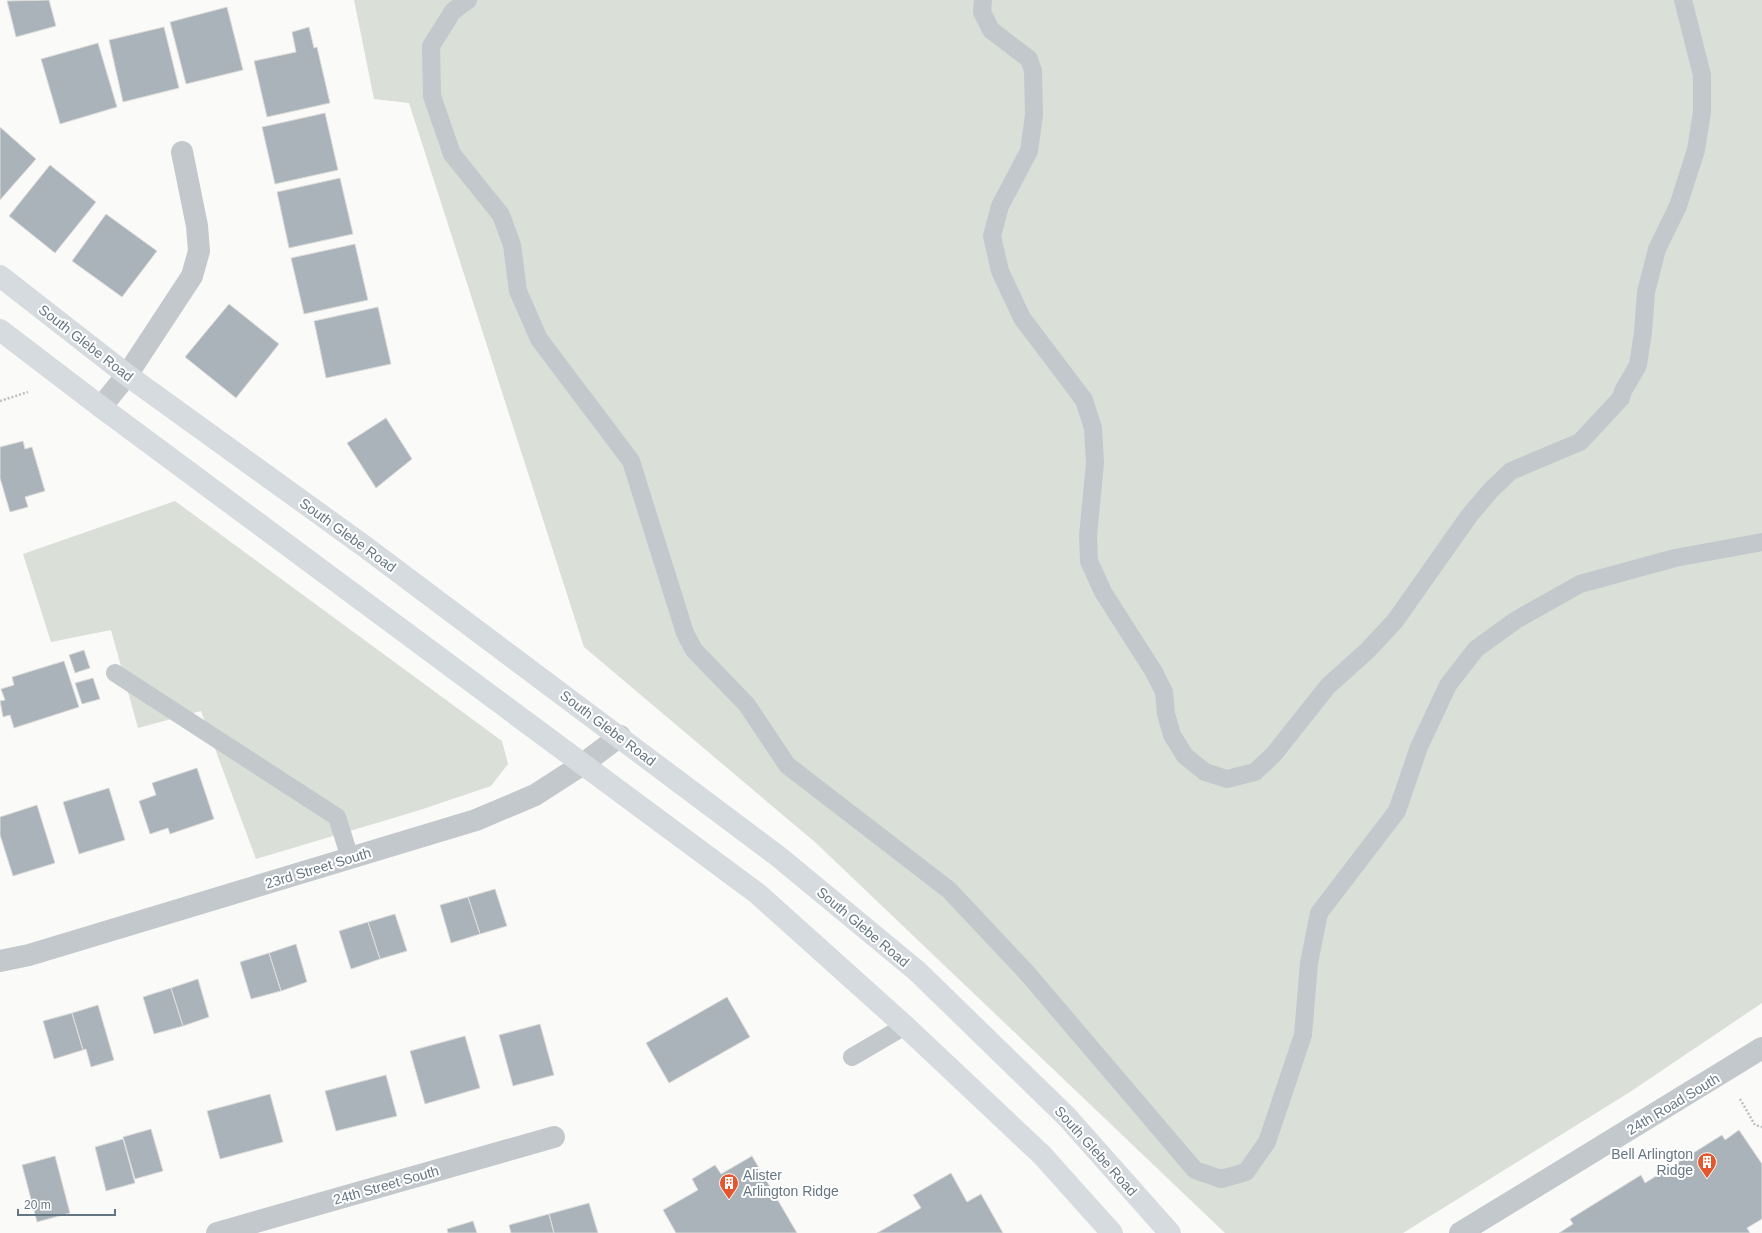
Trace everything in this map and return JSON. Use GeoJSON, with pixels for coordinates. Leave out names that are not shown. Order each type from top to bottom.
{"type":"FeatureCollection","features":[{"type":"Feature","properties":{"kind":"main road","name":"South Glebe Road"},"geometry":{"type":"LineString","coordinates":[[0,276],[127,375],[620,736],[779,857],[917,971],[1067,1117],[1170,1233]]}},
{"type":"Feature","properties":{"kind":"main road"},"geometry":{"type":"LineString","coordinates":[[0,330],[101,408],[758,894],[905,1026],[1042,1155],[1112,1233]]}},
{"type":"Feature","properties":{"kind":"street"},"geometry":{"type":"LineString","coordinates":[[101,408],[127,375],[192,276],[199,250],[197,226],[182,152]]}},
{"type":"Feature","properties":{"kind":"street","name":"23rd Street South"},"geometry":{"type":"LineString","coordinates":[[0,961],[29,955],[476,820],[535,795],[583,764],[620,736]]}},
{"type":"Feature","properties":{"kind":"street","name":"24th Road South"},"geometry":{"type":"LineString","coordinates":[[1460,1233],[1762,1048]]}},
{"type":"Feature","properties":{"kind":"street","name":"24th Street South"},"geometry":{"type":"LineString","coordinates":[[217,1233],[554,1137]]}},
{"type":"Feature","properties":{"kind":"lane"},"geometry":{"type":"LineString","coordinates":[[468,0],[453,11],[431,46],[432,96],[452,154],[501,214],[512,245],[518,291],[539,339],[631,461],[685,633],[694,650],[747,705],[787,766],[949,890],[1026,974],[1196,1170],[1221,1179],[1246,1172],[1266,1142],[1303,1035],[1309,963],[1319,913],[1397,811],[1419,747],[1448,685],[1476,649],[1516,620],[1580,584],[1676,558],[1762,542]]}},
{"type":"Feature","properties":{"kind":"lane"},"geometry":{"type":"LineString","coordinates":[[983,0],[982,12],[991,30],[1029,59],[1033,71],[1034,115],[1029,151],[1000,206],[992,236],[1000,272],[1022,318],[1084,400],[1093,428],[1095,463],[1088,536],[1089,561],[1103,592],[1154,672],[1164,692],[1166,714],[1172,735],[1185,756],[1205,772],[1227,779],[1255,772],[1274,754],[1328,686],[1366,651],[1395,621],[1469,516],[1490,490],[1511,471],[1580,442],[1621,398],[1623,391],[1638,365],[1643,332],[1646,292],[1657,249],[1678,206],[1696,150],[1702,112],[1702,75],[1683,0]]}},
{"type":"Feature","properties":{"kind":"lane"},"geometry":{"type":"LineString","coordinates":[[115,673],[337,816],[350,858]]}},
{"type":"Feature","properties":{"kind":"lane"},"geometry":{"type":"LineString","coordinates":[[852,1057],[905,1026]]}},
{"type":"Feature","properties":{"kind":"path"},"geometry":{"type":"LineString","coordinates":[[0,401],[28,392]]}},
{"type":"Feature","properties":{"kind":"path"},"geometry":{"type":"LineString","coordinates":[[1740,1099],[1755,1124],[1762,1127]]}},
{"type":"Feature","properties":{"kind":"shaded area"},"geometry":{"type":"Polygon","coordinates":[[[354,0],[1762,0],[1762,1003],[1630,1092],[1403,1233],[1225,1233],[816,843],[584,647],[409,103],[374,99],[354,0]]]}},
{"type":"Feature","properties":{"kind":"shaded area"},"geometry":{"type":"Polygon","coordinates":[[[175,501],[502,741],[508,764],[491,786],[420,810],[256,859],[201,711],[138,728],[111,630],[51,642],[23,554],[175,501]]]}},
{"type":"Feature","properties":{"kind":"building"},"geometry":{"type":"Polygon","coordinates":[[[49,0],[56,26],[16,37],[7,1],[49,0]]]}},
{"type":"Feature","properties":{"kind":"building"},"geometry":{"type":"Polygon","coordinates":[[[227,7],[243,70],[186,84],[170,22],[227,7]]]}},
{"type":"Feature","properties":{"kind":"building"},"geometry":{"type":"Polygon","coordinates":[[[164,27],[179,88],[123,102],[109,40],[164,27]]]}},
{"type":"Feature","properties":{"kind":"building"},"geometry":{"type":"Polygon","coordinates":[[[309,27],[314,48],[317,47],[330,103],[267,117],[254,61],[296,52],[292,32],[309,27]]]}},
{"type":"Feature","properties":{"kind":"building"},"geometry":{"type":"Polygon","coordinates":[[[98,43],[117,107],[60,124],[41,59],[98,43]]]}},
{"type":"Feature","properties":{"kind":"building"},"geometry":{"type":"Polygon","coordinates":[[[325,113],[338,170],[275,184],[262,127],[325,113]]]}},
{"type":"Feature","properties":{"kind":"building"},"geometry":{"type":"Polygon","coordinates":[[[0,127],[36,159],[0,200],[0,127]]]}},
{"type":"Feature","properties":{"kind":"building"},"geometry":{"type":"Polygon","coordinates":[[[50,165],[96,202],[55,253],[9,216],[50,165]]]}},
{"type":"Feature","properties":{"kind":"building"},"geometry":{"type":"Polygon","coordinates":[[[340,178],[353,234],[289,248],[277,192],[340,178]]]}},
{"type":"Feature","properties":{"kind":"building"},"geometry":{"type":"Polygon","coordinates":[[[106,214],[157,251],[122,297],[72,261],[106,214]]]}},
{"type":"Feature","properties":{"kind":"building"},"geometry":{"type":"Polygon","coordinates":[[[355,244],[368,300],[304,314],[291,258],[355,244]]]}},
{"type":"Feature","properties":{"kind":"building"},"geometry":{"type":"Polygon","coordinates":[[[229,304],[279,344],[236,398],[185,357],[229,304]]]}},
{"type":"Feature","properties":{"kind":"building"},"geometry":{"type":"Polygon","coordinates":[[[378,307],[391,364],[326,378],[314,321],[378,307]]]}},
{"type":"Feature","properties":{"kind":"building"},"geometry":{"type":"Polygon","coordinates":[[[386,418],[412,459],[376,488],[347,443],[386,418]]]}},
{"type":"Feature","properties":{"kind":"building"},"geometry":{"type":"Polygon","coordinates":[[[23,441],[25,449],[32,447],[45,491],[25,497],[28,507],[10,512],[0,478],[0,447],[23,441]]]}},
{"type":"Feature","properties":{"kind":"building"},"geometry":{"type":"Polygon","coordinates":[[[84,650],[90,668],[75,673],[69,655],[84,650]]]}},
{"type":"Feature","properties":{"kind":"building"},"geometry":{"type":"Polygon","coordinates":[[[64,661],[79,707],[14,728],[10,715],[3,717],[0,701],[5,700],[1,689],[14,685],[12,677],[64,661]]]}},
{"type":"Feature","properties":{"kind":"building"},"geometry":{"type":"Polygon","coordinates":[[[93,678],[100,699],[82,704],[75,683],[93,678]]]}},
{"type":"Feature","properties":{"kind":"building"},"geometry":{"type":"Polygon","coordinates":[[[197,768],[214,819],[170,834],[168,828],[150,834],[139,801],[156,795],[152,783],[197,768]]]}},
{"type":"Feature","properties":{"kind":"building"},"geometry":{"type":"Polygon","coordinates":[[[109,788],[125,840],[79,854],[63,802],[109,788]]]}},
{"type":"Feature","properties":{"kind":"building"},"geometry":{"type":"Polygon","coordinates":[[[37,805],[55,863],[13,876],[0,835],[0,817],[37,805]]]}},
{"type":"Feature","properties":{"kind":"building"},"geometry":{"type":"Polygon","coordinates":[[[495,889],[507,926],[480,934],[468,897],[495,889]]]}},
{"type":"Feature","properties":{"kind":"building"},"geometry":{"type":"Polygon","coordinates":[[[468,897],[480,934],[451,943],[440,905],[468,897]]]}},
{"type":"Feature","properties":{"kind":"building"},"geometry":{"type":"Polygon","coordinates":[[[395,914],[407,951],[380,959],[368,922],[395,914]]]}},
{"type":"Feature","properties":{"kind":"building"},"geometry":{"type":"Polygon","coordinates":[[[368,922],[380,959],[351,969],[339,931],[368,922]]]}},
{"type":"Feature","properties":{"kind":"building"},"geometry":{"type":"Polygon","coordinates":[[[296,944],[307,982],[281,991],[269,953],[296,944]]]}},
{"type":"Feature","properties":{"kind":"building"},"geometry":{"type":"Polygon","coordinates":[[[269,953],[281,991],[251,999],[240,962],[269,953]]]}},
{"type":"Feature","properties":{"kind":"building"},"geometry":{"type":"Polygon","coordinates":[[[198,979],[209,1017],[183,1026],[171,988],[198,979]]]}},
{"type":"Feature","properties":{"kind":"building"},"geometry":{"type":"Polygon","coordinates":[[[171,988],[183,1026],[154,1034],[143,997],[171,988]]]}},
{"type":"Feature","properties":{"kind":"building"},"geometry":{"type":"Polygon","coordinates":[[[727,997],[750,1037],[669,1083],[646,1043],[727,997]]]}},
{"type":"Feature","properties":{"kind":"building"},"geometry":{"type":"Polygon","coordinates":[[[98,1005],[114,1060],[91,1067],[86,1049],[83,1050],[72,1013],[98,1005]]]}},
{"type":"Feature","properties":{"kind":"building"},"geometry":{"type":"Polygon","coordinates":[[[72,1013],[83,1050],[54,1059],[43,1021],[72,1013]]]}},
{"type":"Feature","properties":{"kind":"building"},"geometry":{"type":"Polygon","coordinates":[[[540,1024],[554,1075],[513,1086],[499,1035],[540,1024]]]}},
{"type":"Feature","properties":{"kind":"building"},"geometry":{"type":"Polygon","coordinates":[[[465,1036],[480,1088],[425,1104],[410,1051],[465,1036]]]}},
{"type":"Feature","properties":{"kind":"building"},"geometry":{"type":"Polygon","coordinates":[[[386,1075],[397,1116],[336,1131],[325,1091],[386,1075]]]}},
{"type":"Feature","properties":{"kind":"building"},"geometry":{"type":"Polygon","coordinates":[[[270,1094],[283,1142],[220,1159],[207,1111],[270,1094]]]}},
{"type":"Feature","properties":{"kind":"building"},"geometry":{"type":"Polygon","coordinates":[[[151,1129],[163,1171],[135,1179],[123,1137],[151,1129]]]}},
{"type":"Feature","properties":{"kind":"building","name":"Bell Arlington Ridge"},"geometry":{"type":"Polygon","coordinates":[[[1739,1130],[1762,1164],[1762,1219],[1747,1228],[1750,1233],[1559,1233],[1573,1224],[1570,1219],[1641,1175],[1645,1183],[1722,1135],[1725,1140],[1739,1130]]]}},
{"type":"Feature","properties":{"kind":"building"},"geometry":{"type":"Polygon","coordinates":[[[123,1139],[135,1183],[106,1191],[95,1147],[123,1139]]]}},
{"type":"Feature","properties":{"kind":"building"},"geometry":{"type":"Polygon","coordinates":[[[55,1156],[70,1213],[37,1222],[22,1165],[55,1156]]]}},
{"type":"Feature","properties":{"kind":"building","name":"Alister Arlington Ridge"},"geometry":{"type":"Polygon","coordinates":[[[752,1156],[797,1233],[676,1233],[663,1210],[698,1190],[692,1179],[715,1165],[721,1174],[752,1156]]]}},
{"type":"Feature","properties":{"kind":"building"},"geometry":{"type":"Polygon","coordinates":[[[951,1173],[967,1202],[981,1194],[1003,1233],[877,1233],[921,1208],[913,1195],[951,1173]]]}},
{"type":"Feature","properties":{"kind":"building"},"geometry":{"type":"Polygon","coordinates":[[[589,1203],[598,1233],[554,1233],[549,1214],[589,1203]]]}},
{"type":"Feature","properties":{"kind":"building"},"geometry":{"type":"Polygon","coordinates":[[[549,1214],[554,1233],[511,1233],[509,1225],[549,1214]]]}},
{"type":"Feature","properties":{"kind":"building"},"geometry":{"type":"Polygon","coordinates":[[[473,1221],[477,1233],[448,1233],[447,1229],[473,1221]]]}},
{"type":"Feature","properties":{"kind":"place","name":"Bell Arlington Ridge"},"geometry":{"type":"Point","coordinates":[1707,1179]}},
{"type":"Feature","properties":{"kind":"place","name":"Alister Arlington Ridge"},"geometry":{"type":"Point","coordinates":[729,1200]}}]}
